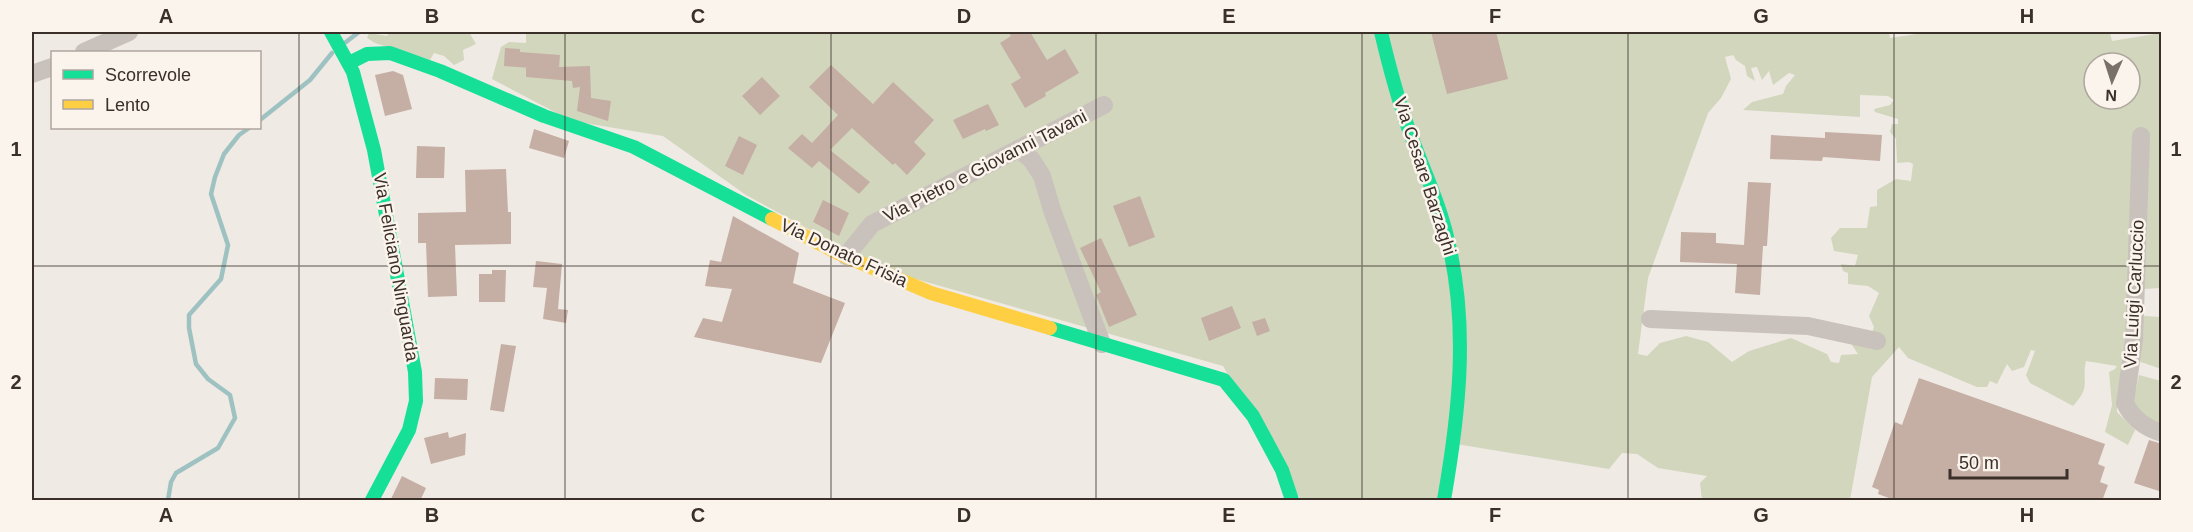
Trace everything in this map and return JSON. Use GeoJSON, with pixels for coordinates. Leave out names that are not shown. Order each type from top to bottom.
{"type":"FeatureCollection","features":[{"type":"Feature","properties":{"kind":"street"},"geometry":{"type":"LineString","coordinates":[[86,51],[129,32]]}},
{"type":"Feature","properties":{"kind":"street","name":"Via Cesare Barzaghi"},"geometry":{"type":"LineString","coordinates":[[1381,32],[1404,118],[1438,206],[1452,255],[1457,283],[1461,328],[1458,403],[1452,458],[1444,501]]}},
{"type":"Feature","properties":{"kind":"street","name":"Via Feliciano Ninguarda"},"geometry":{"type":"LineString","coordinates":[[333,33],[347,59],[374,150],[415,372],[416,401],[409,430],[372,501]]}},
{"type":"Feature","properties":{"kind":"street","name":"Via Donato Frisia"},"geometry":{"type":"LineString","coordinates":[[347,59],[367,54],[390,53],[440,71],[544,116],[634,147],[846,256],[931,293],[1224,380],[1253,416],[1282,470],[1292,501]]}},
{"type":"Feature","properties":{"kind":"street"},"geometry":{"type":"LineString","coordinates":[[32,74],[51,67]]}},
{"type":"Feature","properties":{"kind":"street","name":"Via Pietro e Giovanni Tavani"},"geometry":{"type":"LineString","coordinates":[[846,256],[872,224],[1104,105]]}},
{"type":"Feature","properties":{"kind":"street","name":"Via Luigi Carluccio"},"geometry":{"type":"LineString","coordinates":[[2141,136],[2134,340],[2125,404],[2129,412],[2141,423],[2162,433]]}},
{"type":"Feature","properties":{"kind":"street"},"geometry":{"type":"LineString","coordinates":[[1018,149],[1030,159],[1041,176],[1101,344]]}},
{"type":"Feature","properties":{"kind":"street"},"geometry":{"type":"LineString","coordinates":[[1650,319],[1808,326],[1877,341]]}},
{"type":"Feature","properties":{"kind":"green space"},"geometry":{"type":"Polygon","coordinates":[[[389,32],[469,32],[476,44],[463,50],[464,60],[454,65],[444,56],[434,53],[430,60],[375,43],[367,38],[369,33],[387,36],[389,32]]]}},
{"type":"Feature","properties":{"kind":"green space"},"geometry":{"type":"Polygon","coordinates":[[[526,32],[1889,32],[1890,38],[1930,32],[2110,32],[2112,41],[2161,33],[2161,288],[2144,289],[2144,316],[2161,317],[2161,369],[2138,361],[2118,386],[2117,412],[2135,430],[2128,445],[2105,432],[2112,405],[2109,372],[2117,366],[2086,361],[2084,389],[2073,406],[2030,383],[2026,375],[2035,351],[2031,350],[2024,367],[2012,371],[2007,364],[1997,384],[1990,381],[1987,387],[1977,387],[1908,358],[1899,347],[1872,377],[1850,500],[1702,500],[1700,483],[1707,476],[1658,468],[1637,454],[1622,453],[1609,469],[1450,443],[1438,500],[1301,500],[1223,366],[884,270],[746,195],[663,136],[572,121],[492,79],[501,47],[509,42],[526,43],[526,32]],[[1733,55],[1725,57],[1731,79],[1721,98],[1708,113],[1648,278],[1638,354],[1647,356],[1660,343],[1686,336],[1708,342],[1732,362],[1749,351],[1791,338],[1827,354],[1831,362],[1839,363],[1841,355],[1858,354],[1852,345],[1869,341],[1874,327],[1869,316],[1879,293],[1868,286],[1848,284],[1848,273],[1843,271],[1841,264],[1855,266],[1858,255],[1834,251],[1831,238],[1840,228],[1867,228],[1870,207],[1877,206],[1877,190],[1896,179],[1911,181],[1913,164],[1897,163],[1896,139],[1890,132],[1892,124],[1898,124],[1898,119],[1875,112],[1874,109],[1890,105],[1894,100],[1888,96],[1860,95],[1860,117],[1743,110],[1752,102],[1783,94],[1795,75],[1789,73],[1773,85],[1769,71],[1762,80],[1757,67],[1751,68],[1755,81],[1747,76],[1745,66],[1733,55]]]}},
{"type":"Feature","properties":{"kind":"green space"},"geometry":{"type":"Polygon","coordinates":[[[2139,375],[2161,381],[2161,426],[2132,407],[2139,375]]]}},
{"type":"Feature","properties":{"kind":"building"},"geometry":{"type":"Polygon","coordinates":[[[1008,32],[1030,32],[1047,60],[1065,49],[1079,73],[1025,108],[1011,84],[1021,78],[1000,43],[1011,36],[1008,32]]]}},
{"type":"Feature","properties":{"kind":"building"},"geometry":{"type":"Polygon","coordinates":[[[1431,32],[1496,32],[1508,79],[1447,94],[1431,32]]]}},
{"type":"Feature","properties":{"kind":"building"},"geometry":{"type":"Polygon","coordinates":[[[505,48],[520,49],[520,52],[560,55],[559,67],[590,66],[591,98],[611,101],[608,121],[577,111],[580,87],[573,88],[572,81],[526,77],[526,68],[530,68],[504,66],[505,48]]]}},
{"type":"Feature","properties":{"kind":"building"},"geometry":{"type":"Polygon","coordinates":[[[831,65],[873,104],[893,82],[934,120],[914,142],[926,154],[907,175],[852,128],[830,150],[870,182],[859,194],[819,161],[812,168],[788,148],[802,134],[812,143],[838,115],[809,87],[831,65]]]}},
{"type":"Feature","properties":{"kind":"building"},"geometry":{"type":"Polygon","coordinates":[[[393,71],[403,75],[412,109],[385,116],[375,75],[393,71]]]}},
{"type":"Feature","properties":{"kind":"building"},"geometry":{"type":"Polygon","coordinates":[[[762,77],[780,96],[760,115],[742,96],[762,77]]]}},
{"type":"Feature","properties":{"kind":"building"},"geometry":{"type":"Polygon","coordinates":[[[988,104],[999,125],[963,139],[953,120],[988,104]]]}},
{"type":"Feature","properties":{"kind":"building"},"geometry":{"type":"Polygon","coordinates":[[[534,129],[569,141],[564,158],[529,148],[534,129]]]}},
{"type":"Feature","properties":{"kind":"building"},"geometry":{"type":"Polygon","coordinates":[[[1825,132],[1882,135],[1880,161],[1823,157],[1822,161],[1770,159],[1771,135],[1825,138],[1825,132]]]}},
{"type":"Feature","properties":{"kind":"building"},"geometry":{"type":"Polygon","coordinates":[[[739,136],[757,145],[743,175],[725,166],[739,136]]]}},
{"type":"Feature","properties":{"kind":"building"},"geometry":{"type":"Polygon","coordinates":[[[417,146],[445,147],[444,178],[416,178],[417,146]]]}},
{"type":"Feature","properties":{"kind":"building"},"geometry":{"type":"Polygon","coordinates":[[[506,169],[508,212],[511,212],[511,244],[455,245],[457,296],[428,297],[426,243],[418,243],[418,213],[466,212],[465,170],[506,169]]]}},
{"type":"Feature","properties":{"kind":"building"},"geometry":{"type":"Polygon","coordinates":[[[1748,182],[1771,183],[1767,246],[1763,246],[1760,295],[1735,293],[1737,264],[1680,262],[1681,232],[1716,233],[1716,243],[1744,245],[1748,182]]]}},
{"type":"Feature","properties":{"kind":"building"},"geometry":{"type":"Polygon","coordinates":[[[1140,196],[1155,237],[1129,247],[1113,206],[1140,196]]]}},
{"type":"Feature","properties":{"kind":"building"},"geometry":{"type":"Polygon","coordinates":[[[823,200],[849,213],[839,236],[813,222],[823,200]]]}},
{"type":"Feature","properties":{"kind":"building"},"geometry":{"type":"Polygon","coordinates":[[[733,216],[799,253],[793,283],[845,303],[821,363],[694,337],[703,318],[722,322],[732,289],[705,286],[710,260],[721,262],[733,216]]]}},
{"type":"Feature","properties":{"kind":"building"},"geometry":{"type":"Polygon","coordinates":[[[1101,238],[1137,315],[1109,327],[1096,295],[1101,292],[1080,248],[1101,238]]]}},
{"type":"Feature","properties":{"kind":"building"},"geometry":{"type":"Polygon","coordinates":[[[536,261],[562,264],[558,309],[568,310],[566,323],[543,319],[547,288],[533,287],[536,261]]]}},
{"type":"Feature","properties":{"kind":"building"},"geometry":{"type":"Polygon","coordinates":[[[492,270],[506,270],[505,302],[479,302],[479,274],[492,274],[492,270]]]}},
{"type":"Feature","properties":{"kind":"building"},"geometry":{"type":"Polygon","coordinates":[[[1232,306],[1241,328],[1209,341],[1201,318],[1232,306]]]}},
{"type":"Feature","properties":{"kind":"building"},"geometry":{"type":"Polygon","coordinates":[[[1265,318],[1270,331],[1257,336],[1252,322],[1265,318]]]}},
{"type":"Feature","properties":{"kind":"building"},"geometry":{"type":"Polygon","coordinates":[[[501,344],[516,346],[504,412],[490,410],[501,344]]]}},
{"type":"Feature","properties":{"kind":"building"},"geometry":{"type":"Polygon","coordinates":[[[435,378],[468,379],[467,400],[434,399],[435,378]]]}},
{"type":"Feature","properties":{"kind":"building"},"geometry":{"type":"Polygon","coordinates":[[[1919,378],[2105,444],[2098,464],[2105,467],[2100,482],[2108,485],[2102,501],[1897,501],[1878,494],[1879,490],[1872,487],[1895,422],[1902,425],[1919,378]]]}},
{"type":"Feature","properties":{"kind":"building"},"geometry":{"type":"Polygon","coordinates":[[[448,432],[449,438],[466,433],[465,455],[431,464],[424,438],[448,432]]]}},
{"type":"Feature","properties":{"kind":"building"},"geometry":{"type":"Polygon","coordinates":[[[2149,440],[2162,444],[2162,492],[2134,483],[2149,440]]]}},
{"type":"Feature","properties":{"kind":"building"},"geometry":{"type":"Polygon","coordinates":[[[402,476],[426,488],[420,501],[390,501],[402,476]]]}},
{"type":"Feature","properties":{"kind":"waterway"},"geometry":{"type":"LineString","coordinates":[[346,42],[359,32]]}},
{"type":"Feature","properties":{"kind":"waterway"},"geometry":{"type":"LineString","coordinates":[[261,119],[310,80],[332,53]]}},
{"type":"Feature","properties":{"kind":"waterway"},"geometry":{"type":"LineString","coordinates":[[168,500],[171,482],[176,473],[218,448],[235,418],[230,395],[208,379],[196,364],[189,328],[189,315],[221,279],[228,245],[211,194],[224,154],[239,135],[248,129]]}},
{"type":"Feature","properties":{"kind":"traffic: fast"},"geometry":{"type":"LineString","coordinates":[[331,32],[353,72],[374,150],[415,372],[416,401],[409,430],[372,500]]}},
{"type":"Feature","properties":{"kind":"traffic: fast"},"geometry":{"type":"LineString","coordinates":[[1381,32],[1410,133],[1441,214],[1454,273],[1460,338],[1460,370],[1454,435],[1444,500]]}},
{"type":"Feature","properties":{"kind":"traffic: fast"},"geometry":{"type":"LineString","coordinates":[[349,63],[367,54],[390,53],[440,71],[544,116],[634,147],[772,219]]}},
{"type":"Feature","properties":{"kind":"traffic: fast"},"geometry":{"type":"LineString","coordinates":[[1050,328],[1224,380],[1253,416],[1282,470],[1292,500]]}},
{"type":"Feature","properties":{"kind":"traffic: slow"},"geometry":{"type":"LineString","coordinates":[[772,219],[838,253],[931,293],[1050,328]]}}]}
